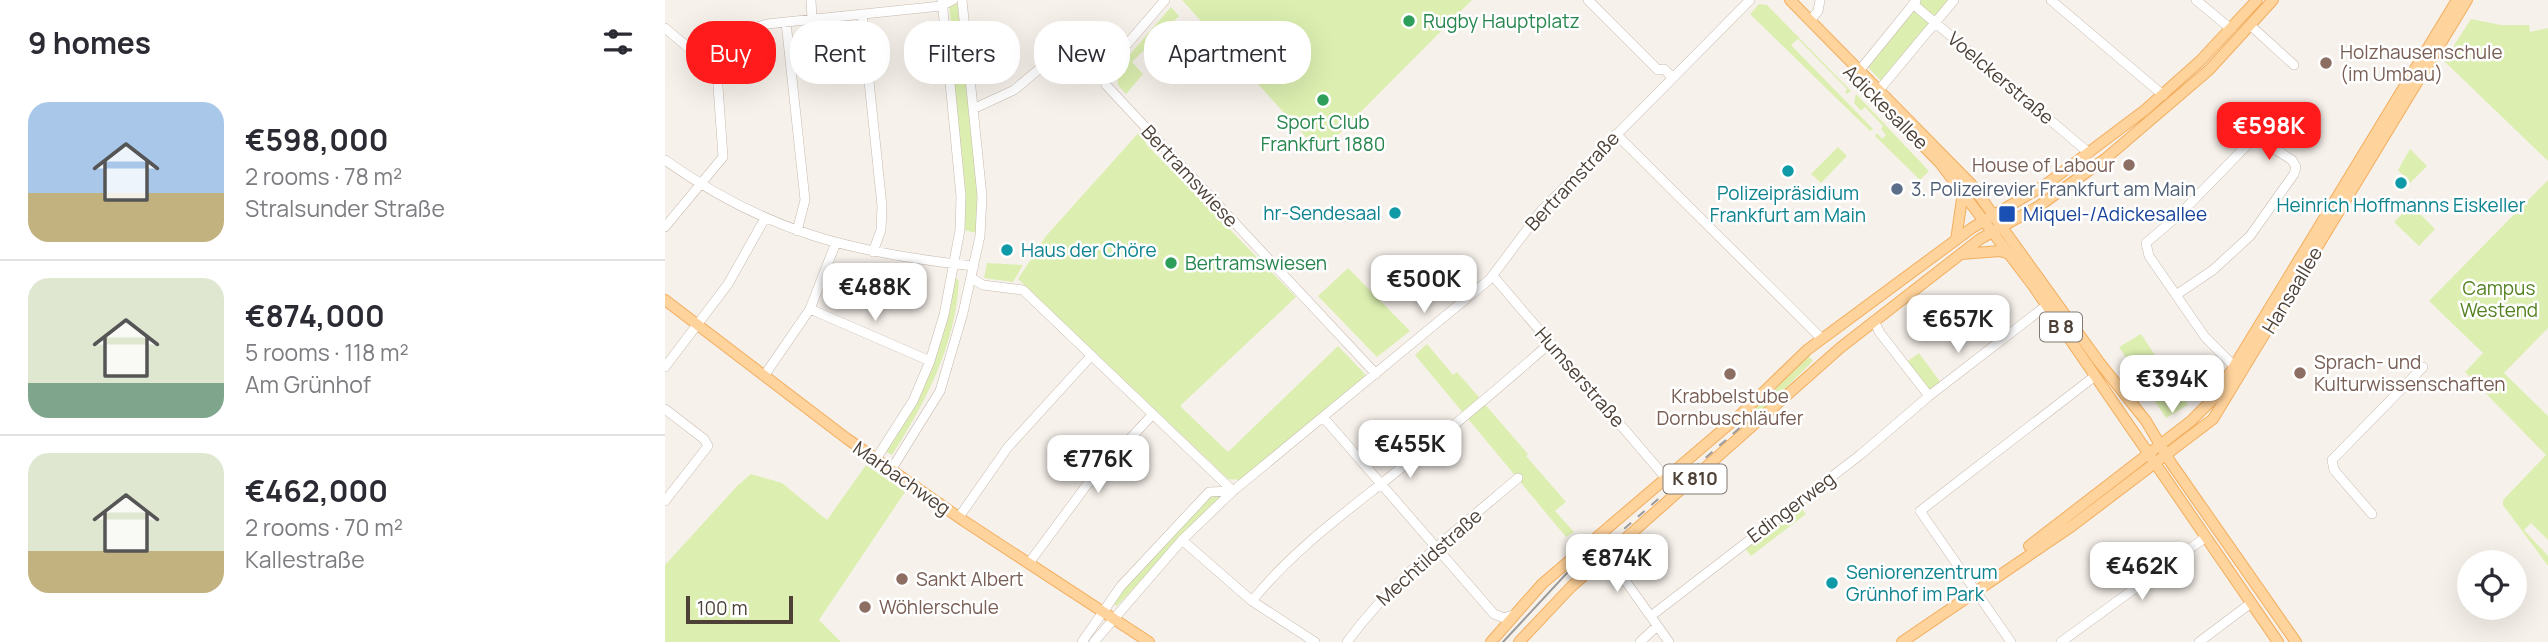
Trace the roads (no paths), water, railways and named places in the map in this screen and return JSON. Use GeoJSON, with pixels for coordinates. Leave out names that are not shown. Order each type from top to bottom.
{"type":"FeatureCollection","features":[{"type":"Feature","properties":{"kind":"main road","name":"Adickesallee"},"geometry":{"type":"LineString","coordinates":[[1781,0],[1989,217]]}},
{"type":"Feature","properties":{"kind":"main road","name":"Adickesallee"},"geometry":{"type":"LineString","coordinates":[[1790,0],[1949,159],[1989,217]]}},
{"type":"Feature","properties":{"kind":"main road"},"geometry":{"type":"LineString","coordinates":[[1989,217],[2048,183],[2163,95],[2231,29],[2256,0]]}},
{"type":"Feature","properties":{"kind":"main road"},"geometry":{"type":"LineString","coordinates":[[1998,228],[2060,192],[2105,159],[2186,91],[2273,0]]}},
{"type":"Feature","properties":{"kind":"main road","name":"Hansaallee"},"geometry":{"type":"LineString","coordinates":[[1902,642],[1975,589],[2071,526],[2152,458],[2161,444],[2203,411],[2235,367],[2457,0]]}},
{"type":"Feature","properties":{"kind":"main road","name":"Hansaallee"},"geometry":{"type":"LineString","coordinates":[[2152,458],[2166,455],[2213,419],[2225,402],[2467,0]]}},
{"type":"Feature","properties":{"kind":"main road"},"geometry":{"type":"LineString","coordinates":[[1956,240],[1963,192]]}},
{"type":"Feature","properties":{"kind":"main road","name":"B 8"},"geometry":{"type":"LineString","coordinates":[[1989,217],[2161,444],[2296,642]]}},
{"type":"Feature","properties":{"kind":"main road","name":"K 810"},"geometry":{"type":"LineString","coordinates":[[1519,642],[1542,615],[1830,347],[1956,240],[1989,217]]}},
{"type":"Feature","properties":{"kind":"main road","name":"B 8"},"geometry":{"type":"LineString","coordinates":[[1998,228],[2010,254],[2278,642]]}},
{"type":"Feature","properties":{"kind":"main road","name":"K 810"},"geometry":{"type":"LineString","coordinates":[[1491,642],[1542,584],[1740,415],[1830,347],[1876,326],[1961,254],[1998,228]]}},
{"type":"Feature","properties":{"kind":"main road"},"geometry":{"type":"LineString","coordinates":[[1961,254],[2000,251],[2010,254]]}},
{"type":"Feature","properties":{"kind":"main road","name":"Marbachweg"},"geometry":{"type":"LineString","coordinates":[[665,300],[891,470],[1149,642]]}},
{"type":"Feature","properties":{"kind":"street"},"geometry":{"type":"LineString","coordinates":[[811,0],[812,18]]}},
{"type":"Feature","properties":{"kind":"street"},"geometry":{"type":"LineString","coordinates":[[776,23],[862,15],[953,0]]}},
{"type":"Feature","properties":{"kind":"street"},"geometry":{"type":"LineString","coordinates":[[891,470],[940,391],[980,236],[982,196],[962,0]]}},
{"type":"Feature","properties":{"kind":"street"},"geometry":{"type":"LineString","coordinates":[[1130,40],[1165,0]]}},
{"type":"Feature","properties":{"kind":"street"},"geometry":{"type":"LineString","coordinates":[[1588,0],[1658,71],[1664,69],[1672,77]]}},
{"type":"Feature","properties":{"kind":"street","name":"Bertramstraße"},"geometry":{"type":"LineString","coordinates":[[1107,615],[1233,491],[1493,276],[1541,211],[1748,0]]}},
{"type":"Feature","properties":{"kind":"street"},"geometry":{"type":"LineString","coordinates":[[1810,21],[1818,11],[1820,0]]}},
{"type":"Feature","properties":{"kind":"street"},"geometry":{"type":"LineString","coordinates":[[1879,90],[1954,0]]}},
{"type":"Feature","properties":{"kind":"street"},"geometry":{"type":"LineString","coordinates":[[2051,0],[2163,95]]}},
{"type":"Feature","properties":{"kind":"street"},"geometry":{"type":"LineString","coordinates":[[2196,0],[2231,29]]}},
{"type":"Feature","properties":{"kind":"street"},"geometry":{"type":"LineString","coordinates":[[1859,71],[1915,2]]}},
{"type":"Feature","properties":{"kind":"street","name":"Voelckerstraße"},"geometry":{"type":"LineString","coordinates":[[1915,2],[1935,23],[2089,153]]}},
{"type":"Feature","properties":{"kind":"street"},"geometry":{"type":"LineString","coordinates":[[876,459],[913,401],[930,361],[944,315],[960,230],[961,196],[942,3]]}},
{"type":"Feature","properties":{"kind":"street"},"geometry":{"type":"LineString","coordinates":[[862,15],[882,206],[881,230],[873,252]]}},
{"type":"Feature","properties":{"kind":"street"},"geometry":{"type":"LineString","coordinates":[[786,22],[805,200],[797,231]]}},
{"type":"Feature","properties":{"kind":"street"},"geometry":{"type":"LineString","coordinates":[[2251,26],[2294,65]]}},
{"type":"Feature","properties":{"kind":"street"},"geometry":{"type":"LineString","coordinates":[[665,29],[686,46]]}},
{"type":"Feature","properties":{"kind":"street"},"geometry":{"type":"LineString","coordinates":[[973,110],[1014,90],[1034,74]]}},
{"type":"Feature","properties":{"kind":"street"},"geometry":{"type":"LineString","coordinates":[[665,227],[723,157],[718,84]]}},
{"type":"Feature","properties":{"kind":"street","name":"Bertramswiese"},"geometry":{"type":"LineString","coordinates":[[1107,84],[1376,374]]}},
{"type":"Feature","properties":{"kind":"street"},"geometry":{"type":"LineString","coordinates":[[1616,134],[1830,347]]}},
{"type":"Feature","properties":{"kind":"street"},"geometry":{"type":"LineString","coordinates":[[2176,295],[2213,270],[2250,236],[2294,174],[2296,167],[2292,160],[2259,139],[2251,141],[2181,213],[2148,240],[2145,247],[2148,256],[2205,337],[2235,367]]}},
{"type":"Feature","properties":{"kind":"street"},"geometry":{"type":"LineString","coordinates":[[665,160],[699,185],[764,220],[835,245],[974,266]]}},
{"type":"Feature","properties":{"kind":"street"},"geometry":{"type":"LineString","coordinates":[[665,367],[729,284],[764,220]]}},
{"type":"Feature","properties":{"kind":"street"},"geometry":{"type":"LineString","coordinates":[[764,376],[810,309],[835,245]]}},
{"type":"Feature","properties":{"kind":"street","name":"Humserstraße"},"geometry":{"type":"LineString","coordinates":[[1493,276],[1666,478]]}},
{"type":"Feature","properties":{"kind":"street"},"geometry":{"type":"LineString","coordinates":[[971,278],[983,285],[1023,290],[1233,491]]}},
{"type":"Feature","properties":{"kind":"street","name":"Edingerweg"},"geometry":{"type":"LineString","coordinates":[[1651,616],[1860,455],[1929,396],[2047,305]]}},
{"type":"Feature","properties":{"kind":"street"},"geometry":{"type":"LineString","coordinates":[[810,309],[930,361]]}},
{"type":"Feature","properties":{"kind":"street"},"geometry":{"type":"LineString","coordinates":[[1876,326],[1929,396]]}},
{"type":"Feature","properties":{"kind":"street"},"geometry":{"type":"LineString","coordinates":[[1252,601],[1277,571],[1550,343]]}},
{"type":"Feature","properties":{"kind":"street"},"geometry":{"type":"LineString","coordinates":[[959,517],[1008,447],[1091,356]]}},
{"type":"Feature","properties":{"kind":"street"},"geometry":{"type":"LineString","coordinates":[[2372,514],[2335,470],[2332,460],[2423,367]]}},
{"type":"Feature","properties":{"kind":"street"},"geometry":{"type":"LineString","coordinates":[[2011,642],[1920,511],[2095,376]]}},
{"type":"Feature","properties":{"kind":"street"},"geometry":{"type":"LineString","coordinates":[[665,409],[704,439],[708,446],[665,500]]}},
{"type":"Feature","properties":{"kind":"street"},"geometry":{"type":"LineString","coordinates":[[1029,563],[1086,486],[1153,414]]}},
{"type":"Feature","properties":{"kind":"street"},"geometry":{"type":"LineString","coordinates":[[1324,417],[1494,614],[1504,618],[1513,615]]}},
{"type":"Feature","properties":{"kind":"street","name":"Mechtildstraße"},"geometry":{"type":"LineString","coordinates":[[1347,642],[1366,616],[1436,547],[1518,478]]}},
{"type":"Feature","properties":{"kind":"street","name":"Bertramstraße"},"geometry":{"type":"LineString","coordinates":[[1107,615],[1121,586],[1209,492],[1233,491]]}},
{"type":"Feature","properties":{"kind":"street"},"geometry":{"type":"LineString","coordinates":[[2061,642],[2206,537]]}},
{"type":"Feature","properties":{"kind":"street"},"geometry":{"type":"LineString","coordinates":[[1182,540],[1252,601],[1315,642]]}},
{"type":"Feature","properties":{"kind":"street"},"geometry":{"type":"LineString","coordinates":[[1608,555],[1669,642]]}},
{"type":"Feature","properties":{"kind":"street"},"geometry":{"type":"LineString","coordinates":[[2199,642],[2251,603]]}},
{"type":"Feature","properties":{"kind":"street"},"geometry":{"type":"LineString","coordinates":[[1082,642],[1107,615]]}},
{"type":"Feature","properties":{"kind":"street"},"geometry":{"type":"LineString","coordinates":[[1094,642],[1107,615]]}},
{"type":"Feature","properties":{"kind":"street"},"geometry":{"type":"LineString","coordinates":[[1640,642],[1657,626]]}},
{"type":"Feature","properties":{"kind":"tram line"},"geometry":{"type":"LineString","coordinates":[[1503,642],[1567,573]]}},
{"type":"Feature","properties":{"kind":"railway"},"geometry":{"type":"LineString","coordinates":[[1570,576],[1742,426]]}},
{"type":"Feature","properties":{"kind":"place","name":"Rugby Hauptplatz"},"geometry":{"type":"Point","coordinates":[1409,21]}},
{"type":"Feature","properties":{"kind":"place","name":"Holzhausenschule (im Umbau)"},"geometry":{"type":"Point","coordinates":[2326,63]}},
{"type":"Feature","properties":{"kind":"place","name":"Sport Club Frankfurt 1880"},"geometry":{"type":"Point","coordinates":[1323,100]}},
{"type":"Feature","properties":{"kind":"place","name":"House of Labour"},"geometry":{"type":"Point","coordinates":[2129,165]}},
{"type":"Feature","properties":{"kind":"place","name":"Polizeipräsidium Frankfurt am Main"},"geometry":{"type":"Point","coordinates":[1788,171]}},
{"type":"Feature","properties":{"kind":"place","name":"Heinrich Hoffmanns Eiskeller"},"geometry":{"type":"Point","coordinates":[2401,183]}},
{"type":"Feature","properties":{"kind":"place","name":"3. Polizeirevier Frankfurt am Main"},"geometry":{"type":"Point","coordinates":[1897,189]}},
{"type":"Feature","properties":{"kind":"place","name":"hr-Sendesaal"},"geometry":{"type":"Point","coordinates":[1395,213]}},
{"type":"Feature","properties":{"kind":"place","name":"Miquel-/Adickesallee"},"geometry":{"type":"Point","coordinates":[2007,214]}},
{"type":"Feature","properties":{"kind":"place","name":"Haus der Chöre"},"geometry":{"type":"Point","coordinates":[1007,250]}},
{"type":"Feature","properties":{"kind":"place","name":"Bertramswiesen"},"geometry":{"type":"Point","coordinates":[1171,263]}},
{"type":"Feature","properties":{"kind":"place","name":"Sprach- und Kulturwissenschaften"},"geometry":{"type":"Point","coordinates":[2300,373]}},
{"type":"Feature","properties":{"kind":"place","name":"Krabbelstube Dornbuschläufer"},"geometry":{"type":"Point","coordinates":[1730,374]}},
{"type":"Feature","properties":{"kind":"place","name":"Sankt Albert"},"geometry":{"type":"Point","coordinates":[902,579]}},
{"type":"Feature","properties":{"kind":"place","name":"Seniorenzentrum Grünhof im Park"},"geometry":{"type":"Point","coordinates":[1832,583]}},
{"type":"Feature","properties":{"kind":"place","name":"Wöhlerschule"},"geometry":{"type":"Point","coordinates":[865,607]}},
{"type":"Feature","properties":{"kind":"park label","name":"Campus Westend"},"geometry":{"type":"Point","coordinates":[2499,299]}}]}
